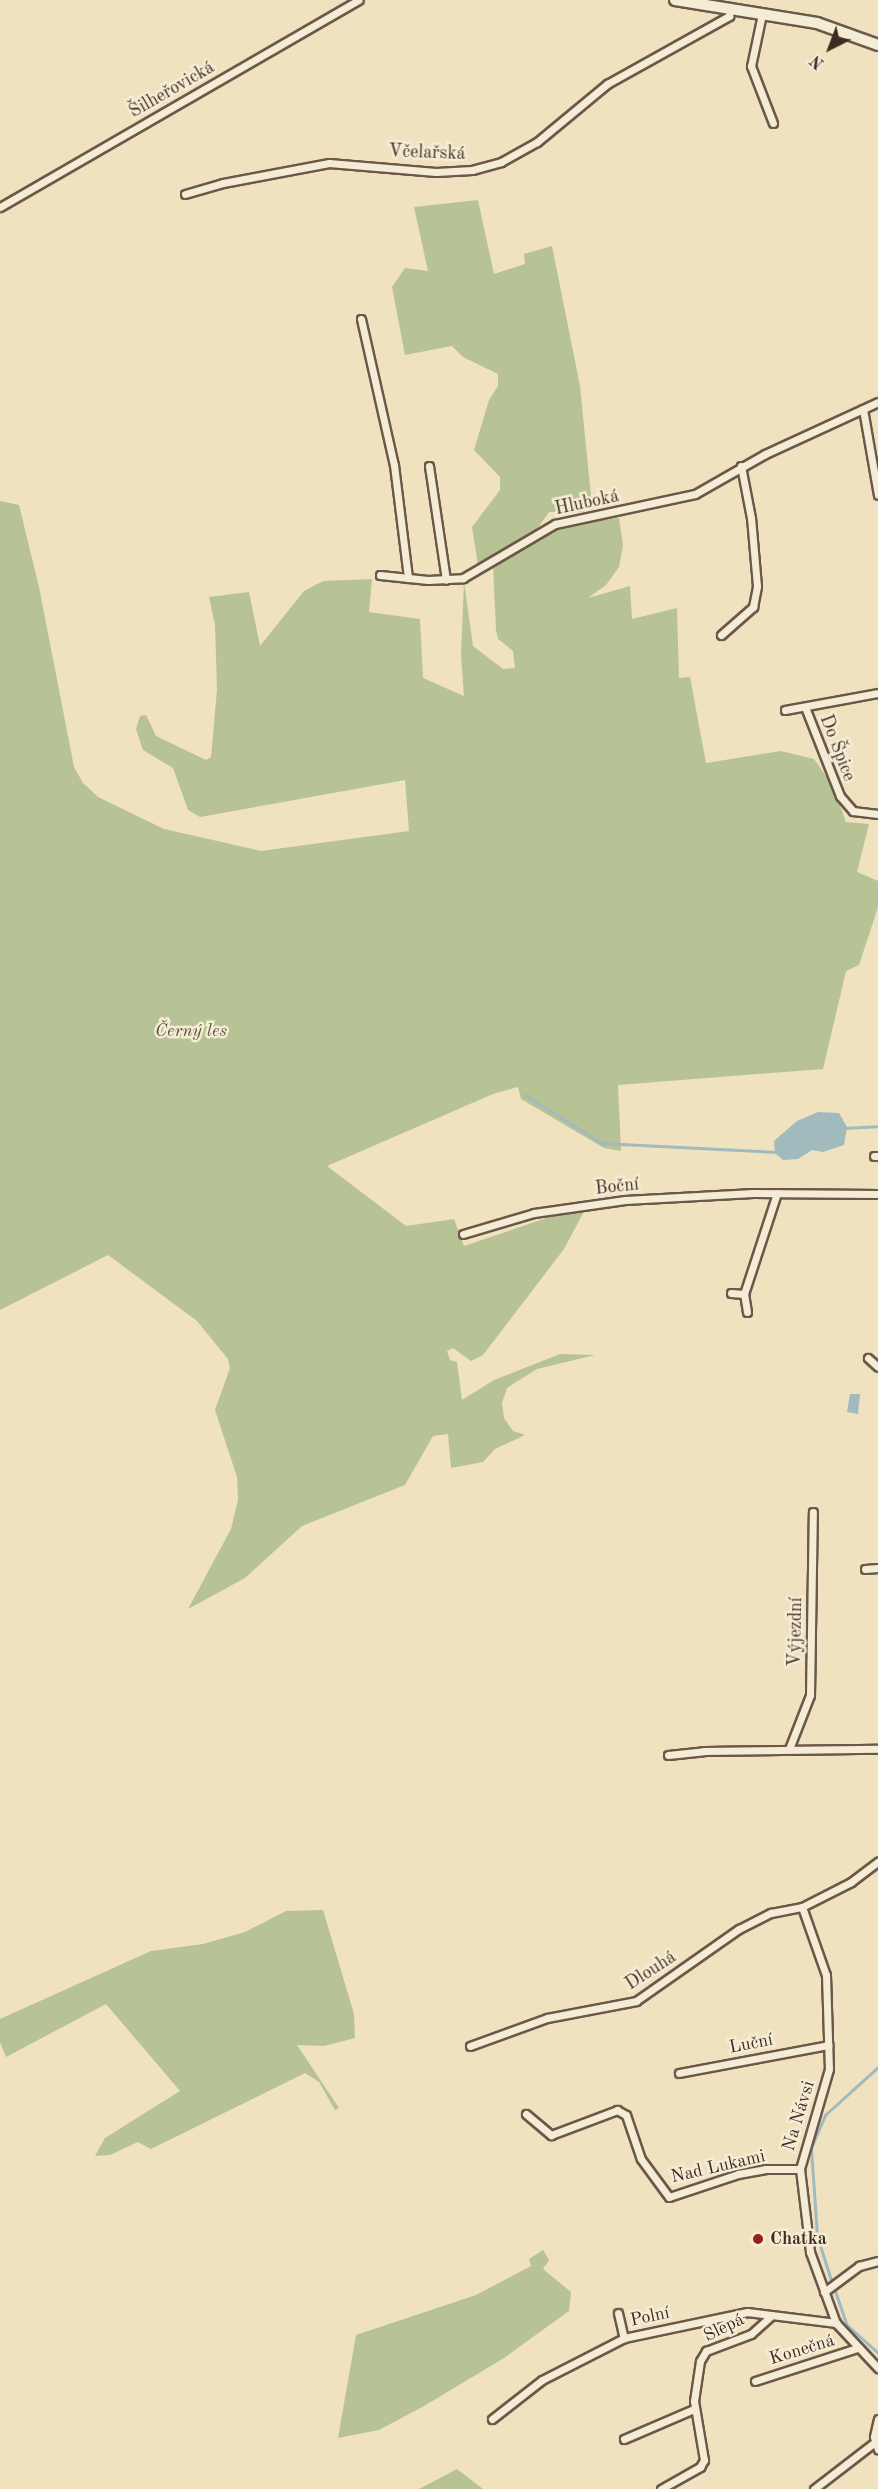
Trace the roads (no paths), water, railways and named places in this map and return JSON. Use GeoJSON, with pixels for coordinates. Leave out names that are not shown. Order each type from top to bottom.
{"type":"FeatureCollection","features":[{"type":"Feature","properties":{"kind":"street","name":"Šilheřovická"},"geometry":{"type":"LineString","coordinates":[[0,207],[359,0]]}},
{"type":"Feature","properties":{"kind":"street"},"geometry":{"type":"LineString","coordinates":[[675,0],[824,24],[878,45]]}},
{"type":"Feature","properties":{"kind":"street","name":"Včelařská"},"geometry":{"type":"LineString","coordinates":[[185,194],[223,183],[329,163],[436,172],[472,170],[501,162],[537,142],[607,84],[729,16],[730,10]]}},
{"type":"Feature","properties":{"kind":"street"},"geometry":{"type":"LineString","coordinates":[[762,14],[751,66],[772,123]]}},
{"type":"Feature","properties":{"kind":"street"},"geometry":{"type":"LineString","coordinates":[[361,319],[394,465],[408,578]]}},
{"type":"Feature","properties":{"kind":"street","name":"Hluboká"},"geometry":{"type":"LineString","coordinates":[[380,575],[446,580],[463,578],[555,524],[674,501],[695,494],[741,466],[878,402]]}},
{"type":"Feature","properties":{"kind":"street"},"geometry":{"type":"LineString","coordinates":[[863,409],[878,495]]}},
{"type":"Feature","properties":{"kind":"street"},"geometry":{"type":"LineString","coordinates":[[429,466],[446,580]]}},
{"type":"Feature","properties":{"kind":"street"},"geometry":{"type":"LineString","coordinates":[[721,635],[753,607],[757,586],[751,518],[741,466]]}},
{"type":"Feature","properties":{"kind":"street","name":"Do Špice"},"geometry":{"type":"LineString","coordinates":[[785,710],[878,693]]}},
{"type":"Feature","properties":{"kind":"street","name":"Do Špice"},"geometry":{"type":"LineString","coordinates":[[805,707],[840,796],[853,811],[876,813]]}},
{"type":"Feature","properties":{"kind":"street"},"geometry":{"type":"LineString","coordinates":[[747,1312],[744,1294],[777,1194]]}},
{"type":"Feature","properties":{"kind":"street","name":"Boční"},"geometry":{"type":"LineString","coordinates":[[463,1234],[534,1213],[626,1200],[777,1194],[878,1194]]}},
{"type":"Feature","properties":{"kind":"street"},"geometry":{"type":"LineString","coordinates":[[731,1293],[744,1294]]}},
{"type":"Feature","properties":{"kind":"street"},"geometry":{"type":"LineString","coordinates":[[868,1358],[878,1367]]}},
{"type":"Feature","properties":{"kind":"street","name":"Výjezdní"},"geometry":{"type":"LineString","coordinates":[[789,1749],[810,1695],[813,1512]]}},
{"type":"Feature","properties":{"kind":"street"},"geometry":{"type":"LineString","coordinates":[[865,1569],[878,1568]]}},
{"type":"Feature","properties":{"kind":"street"},"geometry":{"type":"LineString","coordinates":[[668,1755],[789,1749],[878,1749]]}},
{"type":"Feature","properties":{"kind":"street"},"geometry":{"type":"LineString","coordinates":[[802,1907],[851,1882],[878,1862]]}},
{"type":"Feature","properties":{"kind":"street","name":"Na Návsi"},"geometry":{"type":"LineString","coordinates":[[802,1907],[826,1975],[829,2069],[821,2106],[800,2169],[810,2252],[836,2323],[878,2368]]}},
{"type":"Feature","properties":{"kind":"street","name":"Dlouhá"},"geometry":{"type":"LineString","coordinates":[[470,2046],[547,2018],[636,2001],[739,1929],[771,1913],[802,1907]]}},
{"type":"Feature","properties":{"kind":"street","name":"Luční"},"geometry":{"type":"LineString","coordinates":[[679,2073],[828,2044]]}},
{"type":"Feature","properties":{"kind":"street","name":"Nad Lukami"},"geometry":{"type":"LineString","coordinates":[[526,2114],[551,2135],[617,2110],[626,2115],[641,2159],[669,2197],[738,2174],[765,2169],[800,2169]]}},
{"type":"Feature","properties":{"kind":"street"},"geometry":{"type":"LineString","coordinates":[[824,2292],[838,2285],[859,2266],[878,2261]]}},
{"type":"Feature","properties":{"kind":"street","name":"Polní"},"geometry":{"type":"LineString","coordinates":[[492,2420],[542,2380],[624,2338],[747,2312],[836,2323]]}},
{"type":"Feature","properties":{"kind":"street"},"geometry":{"type":"LineString","coordinates":[[618,2313],[624,2338]]}},
{"type":"Feature","properties":{"kind":"street","name":"Slepá"},"geometry":{"type":"LineString","coordinates":[[661,2489],[702,2464],[704,2456],[694,2409],[700,2361],[706,2351],[751,2334],[772,2315]]}},
{"type":"Feature","properties":{"kind":"street","name":"Konečná"},"geometry":{"type":"LineString","coordinates":[[755,2381],[857,2348]]}},
{"type":"Feature","properties":{"kind":"street"},"geometry":{"type":"LineString","coordinates":[[624,2439],[694,2409]]}},
{"type":"Feature","properties":{"kind":"street"},"geometry":{"type":"LineString","coordinates":[[814,2489],[876,2446],[878,2419]]}},
{"type":"Feature","properties":{"kind":"water"},"geometry":{"type":"Polygon","coordinates":[[[818,1112],[839,1113],[847,1127],[844,1145],[823,1152],[812,1150],[798,1159],[783,1160],[775,1153],[774,1141],[797,1121],[818,1112]]]}},
{"type":"Feature","properties":{"kind":"water"},"geometry":{"type":"Polygon","coordinates":[[[850,1394],[860,1394],[858,1414],[847,1412],[850,1394]]]}},
{"type":"Feature","properties":{"kind":"waterway"},"geometry":{"type":"LineString","coordinates":[[525,1095],[601,1143],[778,1152]]}},
{"type":"Feature","properties":{"kind":"waterway"},"geometry":{"type":"LineString","coordinates":[[844,1128],[878,1126]]}},
{"type":"Feature","properties":{"kind":"waterway"},"geometry":{"type":"LineString","coordinates":[[831,2280],[817,2236],[811,2148],[825,2115],[878,2067]]}},
{"type":"Feature","properties":{"kind":"waterway"},"geometry":{"type":"LineString","coordinates":[[835,2291],[847,2325],[878,2353]]}},
{"type":"Feature","properties":{"kind":"place","name":"Chatka"},"geometry":{"type":"Point","coordinates":[758,2239]}},
{"type":"Feature","properties":{"kind":"park label","name":"Černý les"},"geometry":{"type":"Point","coordinates":[191,1031]}}]}
